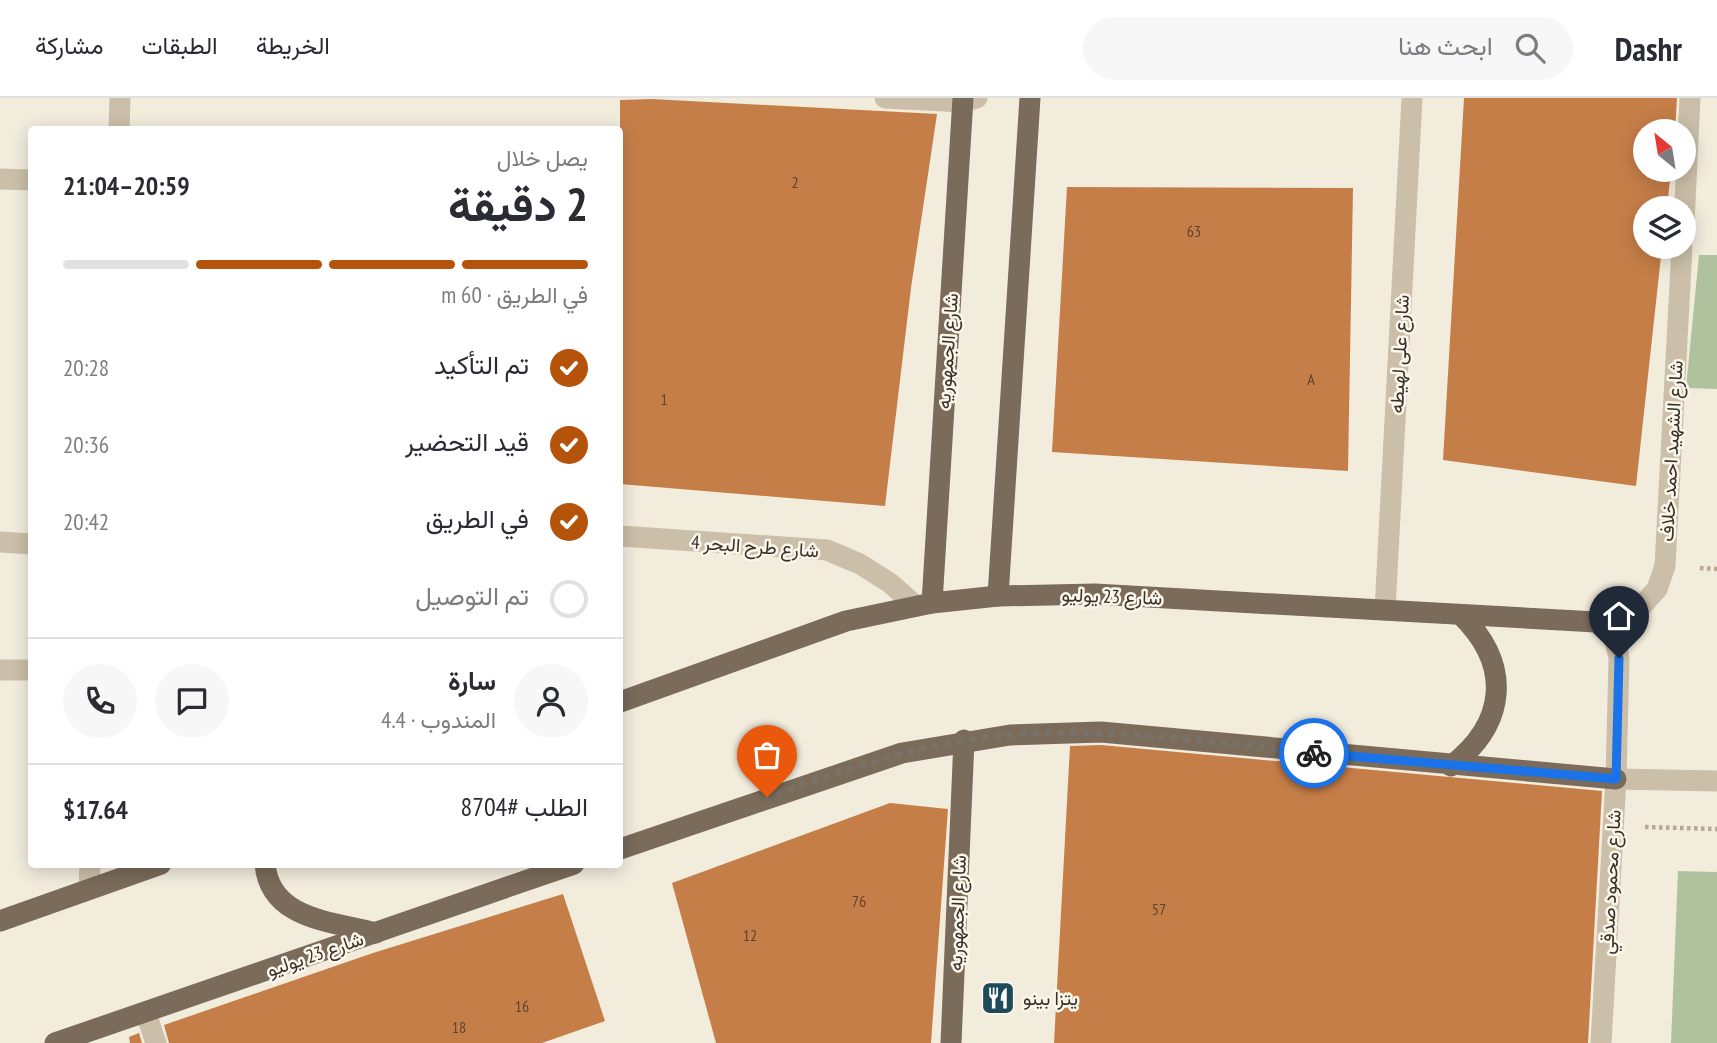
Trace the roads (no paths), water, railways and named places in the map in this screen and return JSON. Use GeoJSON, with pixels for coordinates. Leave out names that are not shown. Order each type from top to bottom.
{"type":"FeatureCollection","features":[{"type":"Feature","properties":{"kind":"main road"},"geometry":{"type":"LineString","coordinates":[[998,596],[1030,98]]}},
{"type":"Feature","properties":{"kind":"main road","name":"شارع الجمهوريه"},"geometry":{"type":"LineString","coordinates":[[924,605],[967,99]]}},
{"type":"Feature","properties":{"kind":"main road","name":"شارع 23 يوليو"},"geometry":{"type":"LineString","coordinates":[[623,701],[846,621],[924,605],[998,596],[1095,594],[1596,622],[1614,637]]}},
{"type":"Feature","properties":{"kind":"main road"},"geometry":{"type":"LineString","coordinates":[[1451,766],[1469,752],[1483,735],[1492,715],[1496,693],[1495,670],[1489,649],[1477,631],[1461,615]]}},
{"type":"Feature","properties":{"kind":"main road"},"geometry":{"type":"LineString","coordinates":[[623,848],[902,753],[964,740],[1010,735],[1101,732],[1616,779]]}},
{"type":"Feature","properties":{"kind":"main road","name":"شارع الجمهوريه"},"geometry":{"type":"LineString","coordinates":[[951,1043],[964,740]]}},
{"type":"Feature","properties":{"kind":"main road"},"geometry":{"type":"LineString","coordinates":[[0,921],[150,868]]}},
{"type":"Feature","properties":{"kind":"main road"},"geometry":{"type":"LineString","coordinates":[[265,868],[266,881],[275,898],[290,910],[376,933]]}},
{"type":"Feature","properties":{"kind":"main road","name":"شارع 23 يوليو"},"geometry":{"type":"LineString","coordinates":[[55,1043],[563,868]]}},
{"type":"Feature","properties":{"kind":"street"},"geometry":{"type":"LineString","coordinates":[[118,126],[120,98]]}},
{"type":"Feature","properties":{"kind":"street"},"geometry":{"type":"LineString","coordinates":[[885,98],[967,99]]}},
{"type":"Feature","properties":{"kind":"street","name":"شارع على لهيطه"},"geometry":{"type":"LineString","coordinates":[[1385,610],[1412,98]]}},
{"type":"Feature","properties":{"kind":"street"},"geometry":{"type":"LineString","coordinates":[[1685,196],[1690,98]]}},
{"type":"Feature","properties":{"kind":"street"},"geometry":{"type":"LineString","coordinates":[[0,179],[28,180]]}},
{"type":"Feature","properties":{"kind":"street","name":"شارع الشهيد احمد خلاف"},"geometry":{"type":"LineString","coordinates":[[1614,637],[1657,589],[1665,566],[1681,259]]}},
{"type":"Feature","properties":{"kind":"street","name":"شارع طرح البحر 4"},"geometry":{"type":"LineString","coordinates":[[623,536],[827,550],[860,564],[924,605]]}},
{"type":"Feature","properties":{"kind":"street"},"geometry":{"type":"LineString","coordinates":[[0,541],[28,544]]}},
{"type":"Feature","properties":{"kind":"street","name":"شارع محمود صدقي"},"geometry":{"type":"LineString","coordinates":[[1601,1043],[1616,779],[1619,658],[1614,637]]}},
{"type":"Feature","properties":{"kind":"street"},"geometry":{"type":"LineString","coordinates":[[0,670],[28,670]]}},
{"type":"Feature","properties":{"kind":"street"},"geometry":{"type":"LineString","coordinates":[[1616,779],[1717,781]]}},
{"type":"Feature","properties":{"kind":"street"},"geometry":{"type":"LineString","coordinates":[[89,890],[90,868]]}},
{"type":"Feature","properties":{"kind":"street"},"geometry":{"type":"LineString","coordinates":[[146,1013],[156,1043]]}},
{"type":"Feature","properties":{"kind":"place","name":"يتزا بينو"},"geometry":{"type":"Point","coordinates":[998,998]}}]}
